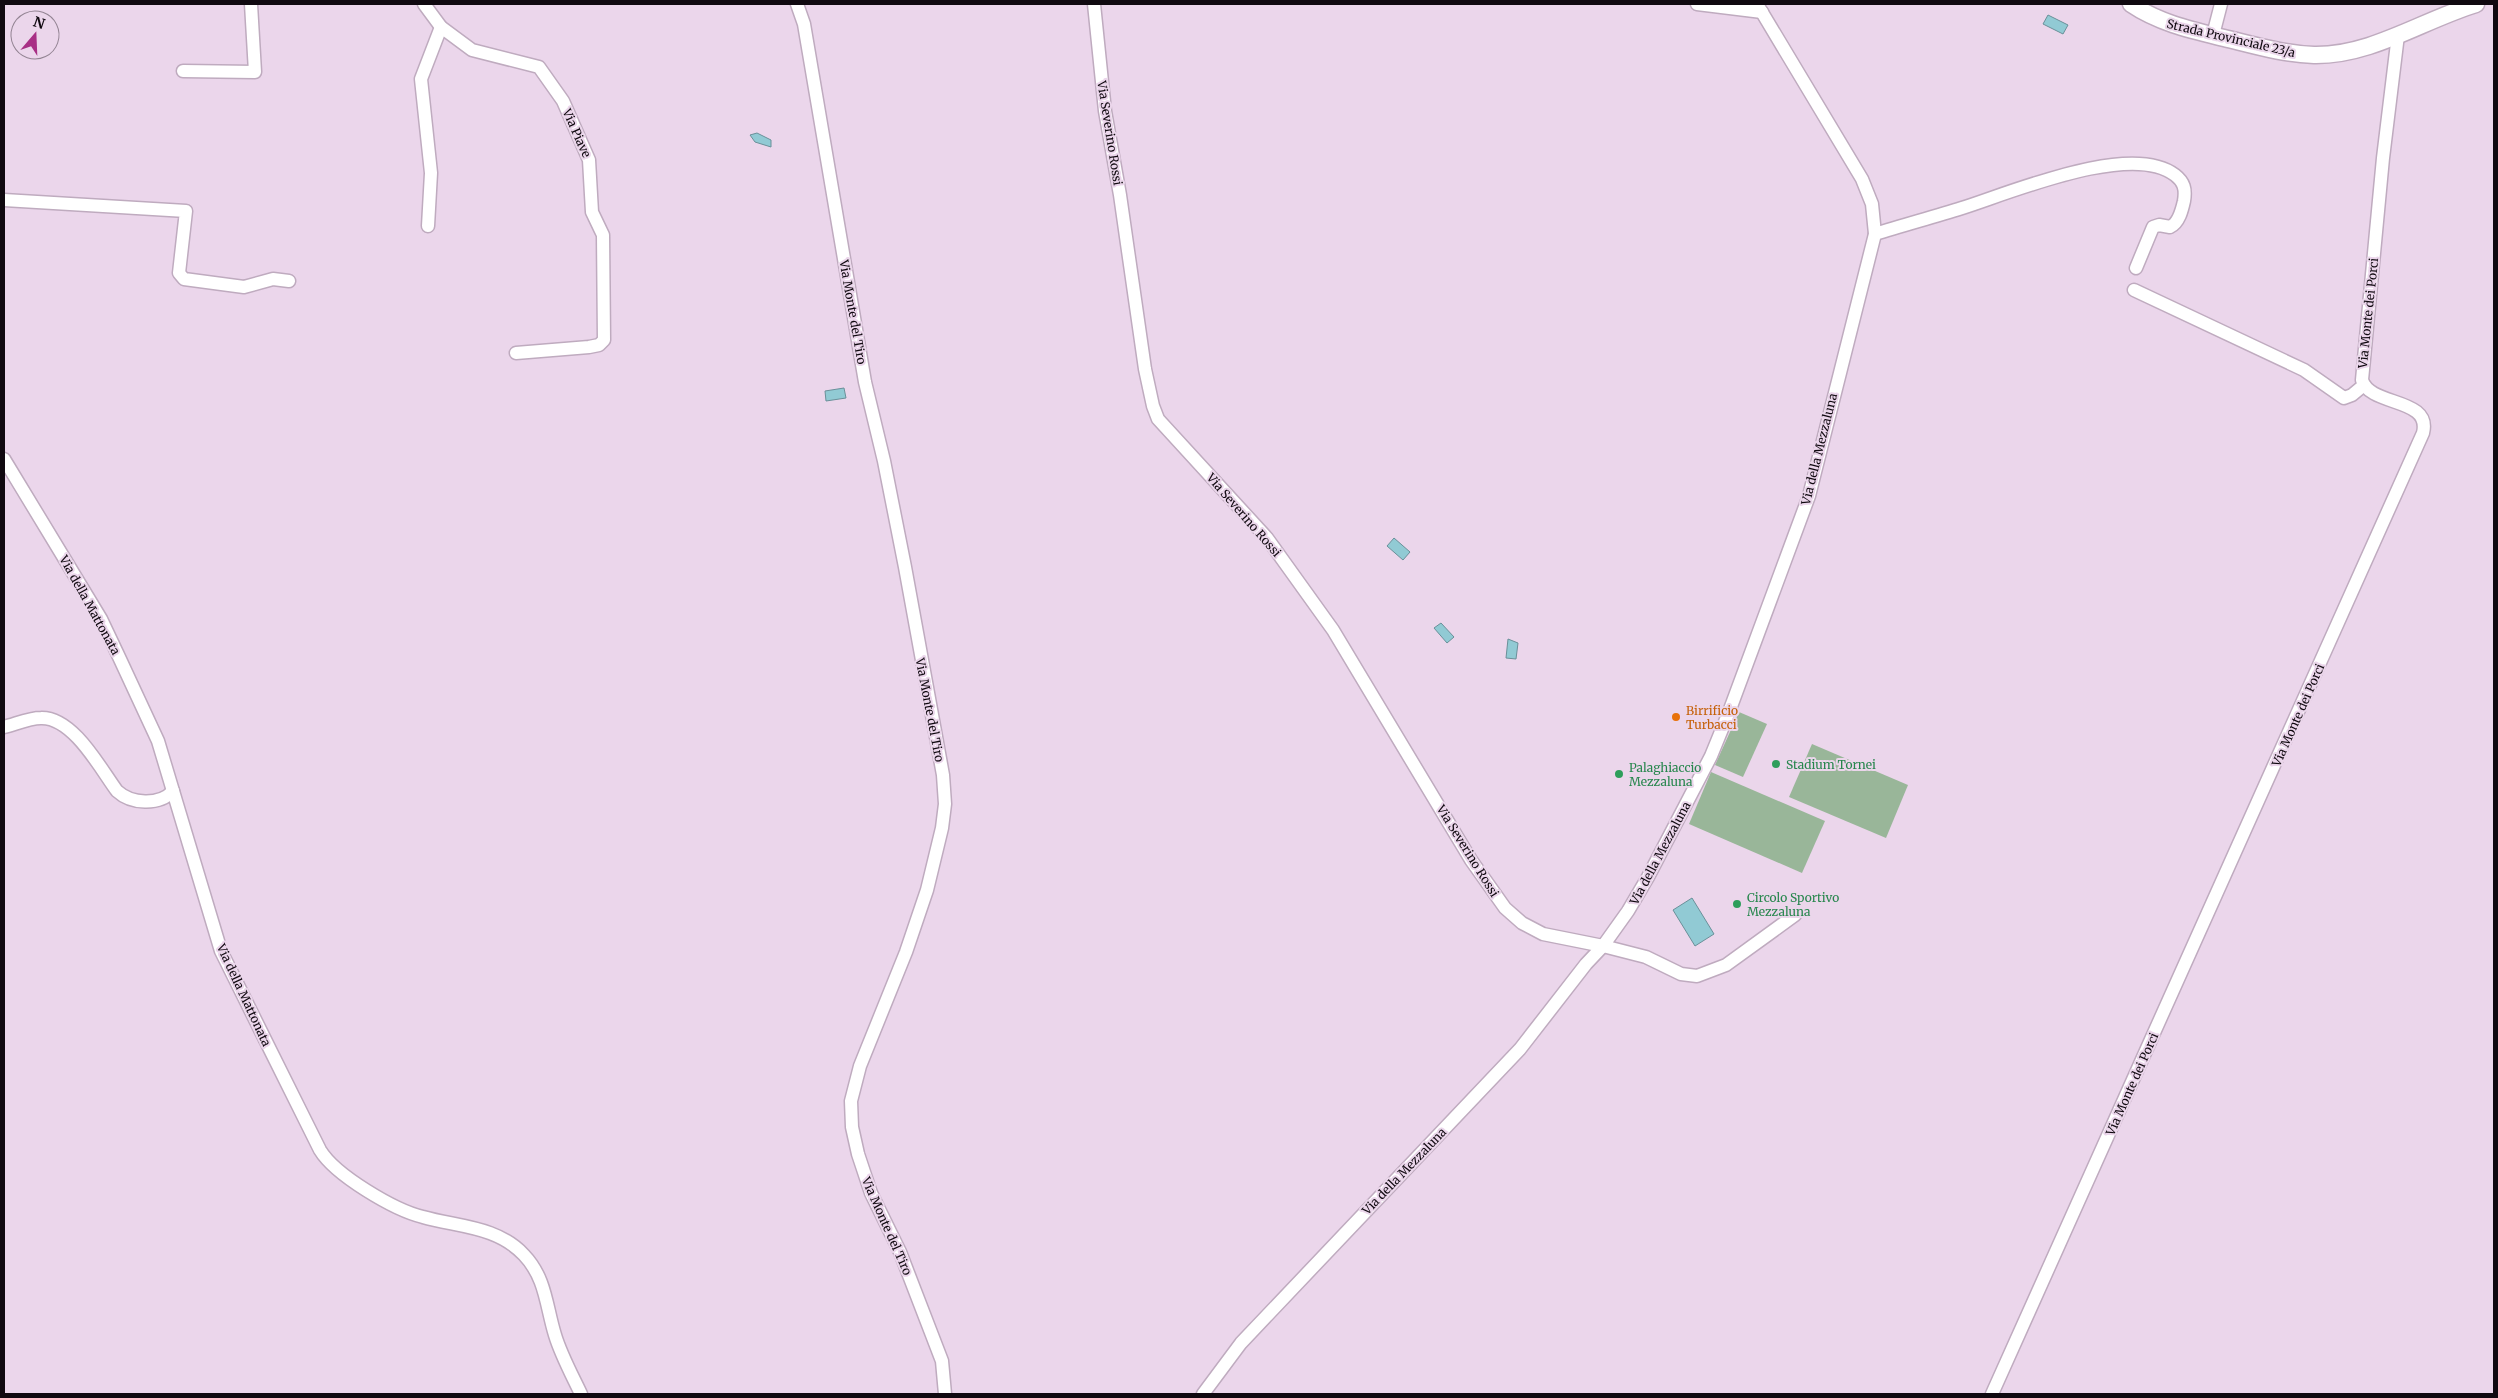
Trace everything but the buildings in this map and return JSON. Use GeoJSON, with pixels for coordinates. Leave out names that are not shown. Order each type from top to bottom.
{"type":"FeatureCollection","features":[{"type":"Feature","properties":{"kind":"street"},"geometry":{"type":"LineString","coordinates":[[183,71],[255,72],[250,4]]}},
{"type":"Feature","properties":{"kind":"street","name":"Via Piave"},"geometry":{"type":"LineString","coordinates":[[424,4],[442,27],[472,50],[539,67],[563,101],[590,160],[592,212],[603,235],[604,340],[599,345],[589,347],[516,353]]}},
{"type":"Feature","properties":{"kind":"street","name":"Via Monte del Tiro"},"geometry":{"type":"LineString","coordinates":[[797,4],[804,24],[864,373],[884,460],[905,567],[945,797],[942,828],[927,890],[906,952],[860,1066],[851,1101],[852,1127],[858,1154],[871,1193],[900,1252],[939,1352],[945,1374],[945,1394]]}},
{"type":"Feature","properties":{"kind":"street","name":"Via Severino Rossi"},"geometry":{"type":"LineString","coordinates":[[1094,4],[1104,111],[1122,208],[1145,369],[1153,406],[1158,419],[1260,530],[1322,615],[1354,662],[1471,860],[1505,908],[1522,923],[1544,934],[1602,946]]}},
{"type":"Feature","properties":{"kind":"street"},"geometry":{"type":"LineString","coordinates":[[1696,4],[1759,8]]}},
{"type":"Feature","properties":{"kind":"street","name":"Strada Provinciale 23/a"},"geometry":{"type":"LineString","coordinates":[[2131,4],[2158,20],[2277,51],[2315,55],[2354,49],[2476,4]]}},
{"type":"Feature","properties":{"kind":"street"},"geometry":{"type":"LineString","coordinates":[[2213,35],[2221,4]]}},
{"type":"Feature","properties":{"kind":"street","name":"Via della Mezzaluna"},"geometry":{"type":"LineString","coordinates":[[1203,1394],[1241,1343],[1520,1050],[1602,946],[1628,911],[1657,861],[1711,756],[1730,712],[1808,496],[1875,234],[1872,204],[1862,179],[1759,8]]}},
{"type":"Feature","properties":{"kind":"street"},"geometry":{"type":"LineString","coordinates":[[428,226],[432,173],[421,79],[442,27]]}},
{"type":"Feature","properties":{"kind":"street","name":"Via Monte dei Porci"},"geometry":{"type":"LineString","coordinates":[[1992,1394],[2420,442],[2424,425],[2421,415],[2371,392],[2364,385],[2362,370],[2383,158],[2398,34]]}},
{"type":"Feature","properties":{"kind":"street"},"geometry":{"type":"LineString","coordinates":[[1875,234],[2076,171],[2114,165],[2150,165],[2168,170],[2180,180],[2185,187],[2185,196],[2176,224],[2170,227],[2159,225],[2153,228],[2136,268]]}},
{"type":"Feature","properties":{"kind":"street"},"geometry":{"type":"LineString","coordinates":[[4,200],[186,211],[179,273],[184,279],[244,287],[274,279],[289,282]]}},
{"type":"Feature","properties":{"kind":"street"},"geometry":{"type":"LineString","coordinates":[[2134,290],[2304,370],[2341,396],[2350,397],[2364,385]]}},
{"type":"Feature","properties":{"kind":"street","name":"Via della Mattonata"},"geometry":{"type":"LineString","coordinates":[[4,459],[101,619],[158,741],[221,951],[322,1154],[342,1173],[399,1208],[425,1218],[482,1230],[506,1241],[523,1253],[541,1279],[558,1344],[581,1394]]}},
{"type":"Feature","properties":{"kind":"street"},"geometry":{"type":"LineString","coordinates":[[4,727],[38,718],[60,722],[75,735],[120,794],[130,799],[146,801],[163,798],[173,791]]}},
{"type":"Feature","properties":{"kind":"street"},"geometry":{"type":"LineString","coordinates":[[1602,946],[1646,957],[1681,974],[1701,975],[1726,964],[1795,915]]}},
{"type":"Feature","properties":{"kind":"green space"},"geometry":{"type":"Polygon","coordinates":[[[1739,712],[1767,724],[1743,777],[1715,765],[1739,712]]]}},
{"type":"Feature","properties":{"kind":"green space"},"geometry":{"type":"Polygon","coordinates":[[[1812,744],[1908,785],[1886,838],[1789,797],[1812,744]]]}},
{"type":"Feature","properties":{"kind":"green space"},"geometry":{"type":"Polygon","coordinates":[[[1711,772],[1825,821],[1802,873],[1689,824],[1711,772]]]}},
{"type":"Feature","properties":{"kind":"water"},"geometry":{"type":"Polygon","coordinates":[[[2048,15],[2068,25],[2063,34],[2043,24],[2048,15]]]}},
{"type":"Feature","properties":{"kind":"water"},"geometry":{"type":"Polygon","coordinates":[[[757,133],[771,140],[771,147],[755,142],[750,135],[757,133]]]}},
{"type":"Feature","properties":{"kind":"water"},"geometry":{"type":"Polygon","coordinates":[[[844,388],[846,398],[826,401],[825,391],[844,388]]]}},
{"type":"Feature","properties":{"kind":"water"},"geometry":{"type":"Polygon","coordinates":[[[1394,538],[1410,552],[1403,560],[1387,546],[1394,538]]]}},
{"type":"Feature","properties":{"kind":"water"},"geometry":{"type":"Polygon","coordinates":[[[1441,623],[1454,637],[1447,643],[1434,628],[1441,623]]]}},
{"type":"Feature","properties":{"kind":"water"},"geometry":{"type":"Polygon","coordinates":[[[1508,639],[1518,643],[1516,659],[1506,658],[1508,639]]]}},
{"type":"Feature","properties":{"kind":"water"},"geometry":{"type":"Polygon","coordinates":[[[1692,898],[1714,934],[1695,946],[1673,910],[1692,898]]]}},
{"type":"Feature","properties":{"kind":"place","name":"Birrificio Turbacci"},"geometry":{"type":"Point","coordinates":[1676,717]}},
{"type":"Feature","properties":{"kind":"place","name":"Stadium Tornei"},"geometry":{"type":"Point","coordinates":[1776,764]}},
{"type":"Feature","properties":{"kind":"place","name":"Palaghiaccio Mezzaluna"},"geometry":{"type":"Point","coordinates":[1619,774]}},
{"type":"Feature","properties":{"kind":"place","name":"Circolo Sportivo Mezzaluna"},"geometry":{"type":"Point","coordinates":[1737,904]}}]}
